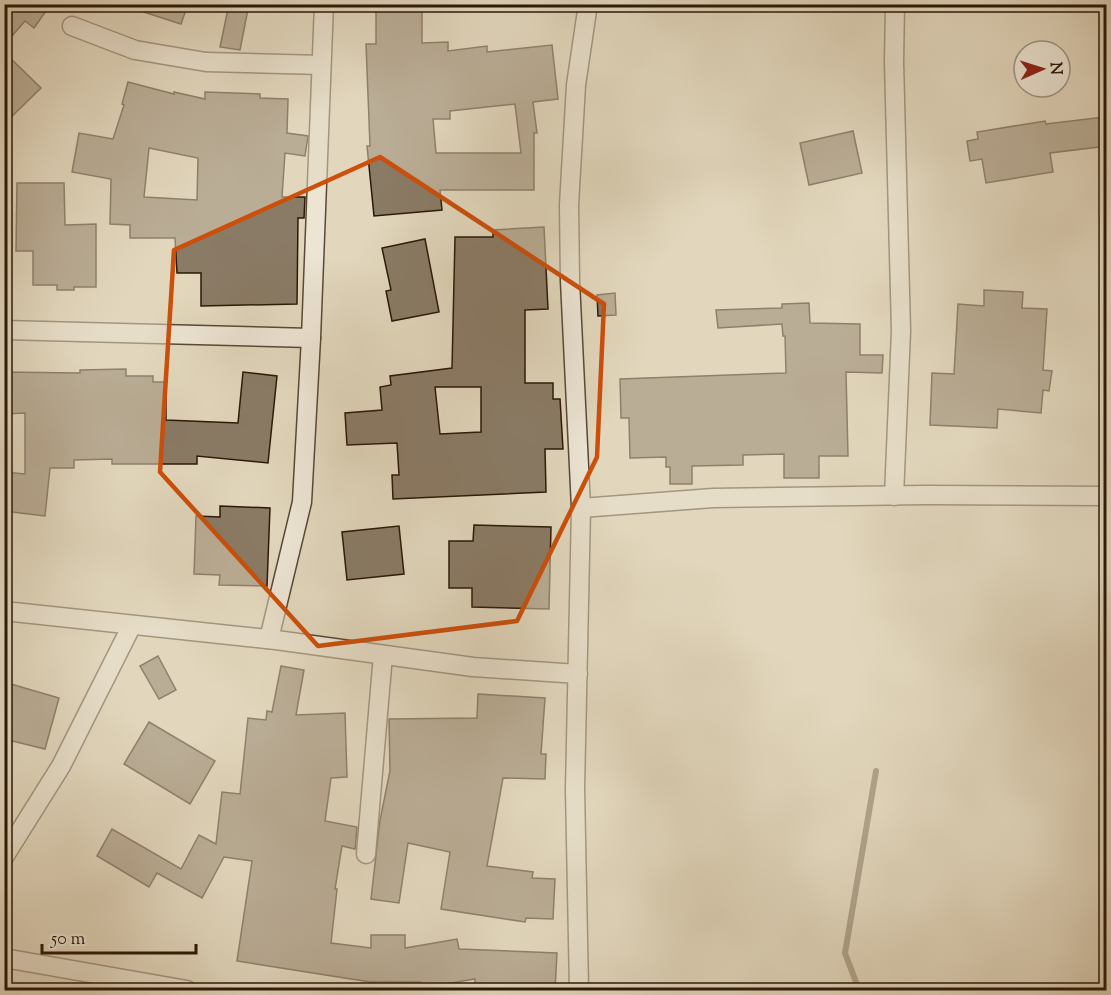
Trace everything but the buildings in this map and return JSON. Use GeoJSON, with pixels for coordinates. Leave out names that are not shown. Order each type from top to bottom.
{"type":"FeatureCollection","features":[{"type":"Feature","properties":{"kind":"street"},"geometry":{"type":"LineString","coordinates":[[269,639],[302,502],[324,4]]}},
{"type":"Feature","properties":{"kind":"street"},"geometry":{"type":"LineString","coordinates":[[579,990],[575,789],[581,508],[568,205],[576,85],[588,4]]}},
{"type":"Feature","properties":{"kind":"street"},"geometry":{"type":"LineString","coordinates":[[894,496],[901,331],[894,62],[895,4]]}},
{"type":"Feature","properties":{"kind":"street"},"geometry":{"type":"LineString","coordinates":[[72,26],[135,50],[206,63],[321,65]]}},
{"type":"Feature","properties":{"kind":"street"},"geometry":{"type":"LineString","coordinates":[[4,330],[311,338]]}},
{"type":"Feature","properties":{"kind":"street"},"geometry":{"type":"LineString","coordinates":[[581,508],[713,498],[1107,496]]}},
{"type":"Feature","properties":{"kind":"street"},"geometry":{"type":"LineString","coordinates":[[4,611],[269,639],[474,667],[578,674]]}},
{"type":"Feature","properties":{"kind":"street"},"geometry":{"type":"LineString","coordinates":[[4,857],[61,766],[132,625]]}},
{"type":"Feature","properties":{"kind":"street"},"geometry":{"type":"LineString","coordinates":[[366,854],[384,655]]}},
{"type":"Feature","properties":{"kind":"street"},"geometry":{"type":"LineString","coordinates":[[4,958],[187,990]]}},
{"type":"Feature","properties":{"kind":"highlighted area"},"geometry":{"type":"Polygon","coordinates":[[[380,157],[604,304],[597,457],[517,621],[318,646],[160,472],[174,250],[380,157]]]}},
{"type":"Feature","properties":{"kind":"waterway"},"geometry":{"type":"LineString","coordinates":[[859,990],[845,953],[876,771]]}}]}
